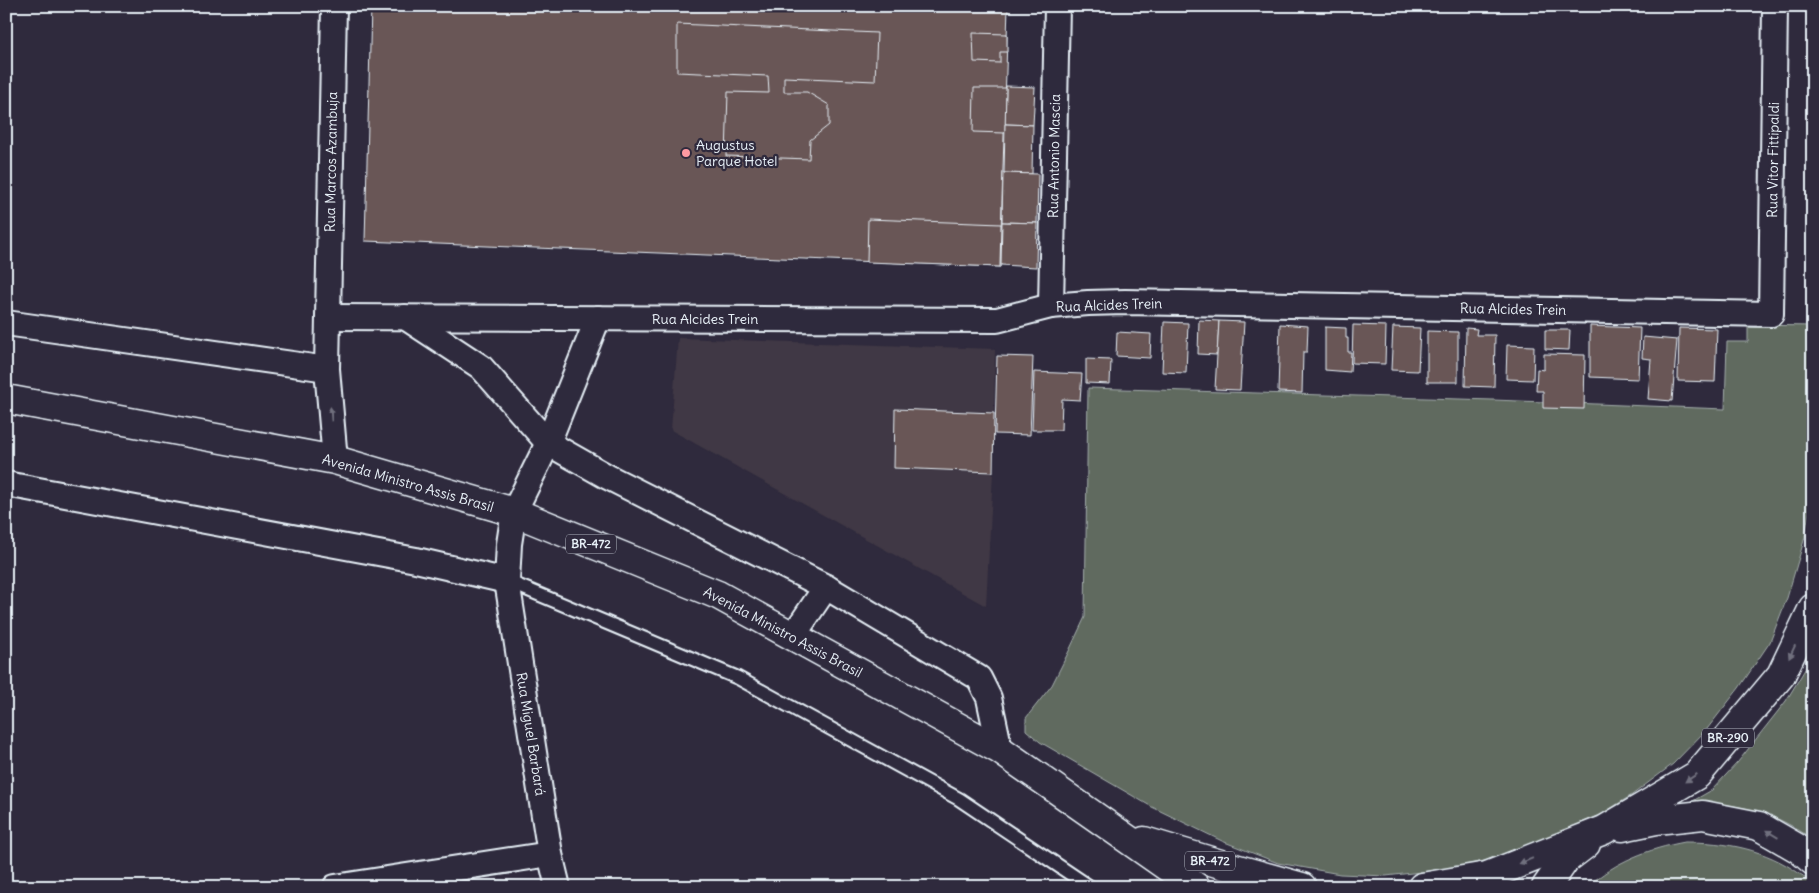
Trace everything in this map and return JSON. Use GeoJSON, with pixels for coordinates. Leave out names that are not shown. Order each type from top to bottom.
{"type":"FeatureCollection","features":[{"type":"Feature","properties":{"kind":"highway","name":"Avenida Ministro Assis Brasil"},"geometry":{"type":"LineString","coordinates":[[6,399],[335,460],[514,512],[718,596],[793,636],[1000,750],[1196,887]]}},
{"type":"Feature","properties":{"kind":"highway","name":"BR-290"},"geometry":{"type":"LineString","coordinates":[[1546,887],[1565,860],[1604,830],[1697,775],[1781,675],[1813,608]]}},
{"type":"Feature","properties":{"kind":"highway"},"geometry":{"type":"LineString","coordinates":[[1422,887],[1487,876],[1604,830],[1656,820],[1703,815],[1759,826],[1799,849],[1813,861]]}},
{"type":"Feature","properties":{"kind":"highway","name":"BR-472"},"geometry":{"type":"LineString","coordinates":[[1119,833],[1302,887]]}},
{"type":"Feature","properties":{"kind":"street","name":"Rua Marcos Azambuja"},"geometry":{"type":"LineString","coordinates":[[334,6],[327,369],[335,460]]}},
{"type":"Feature","properties":{"kind":"street","name":"Rua Antonio Mascia"},"geometry":{"type":"LineString","coordinates":[[1050,306],[1057,6]]}},
{"type":"Feature","properties":{"kind":"street","name":"Rua Vitor Fittipaldi"},"geometry":{"type":"LineString","coordinates":[[1771,314],[1775,6]]}},
{"type":"Feature","properties":{"kind":"street","name":"Rua Alcides Trein"},"geometry":{"type":"LineString","coordinates":[[328,317],[997,320],[1050,306],[1088,302],[1771,314]]}},
{"type":"Feature","properties":{"kind":"street"},"geometry":{"type":"LineString","coordinates":[[404,317],[481,367],[548,443],[608,477],[826,587],[979,678],[989,698],[1000,750]]}},
{"type":"Feature","properties":{"kind":"street","name":"Rua Miguel Barbará"},"geometry":{"type":"LineString","coordinates":[[558,887],[550,854],[507,581],[509,544],[514,512],[548,443],[598,318]]}},
{"type":"Feature","properties":{"kind":"street"},"geometry":{"type":"LineString","coordinates":[[6,323],[327,369]]}},
{"type":"Feature","properties":{"kind":"street"},"geometry":{"type":"LineString","coordinates":[[6,484],[416,560],[507,581]]}},
{"type":"Feature","properties":{"kind":"street"},"geometry":{"type":"LineString","coordinates":[[793,636],[826,587]]}},
{"type":"Feature","properties":{"kind":"street"},"geometry":{"type":"LineString","coordinates":[[335,887],[550,854]]}},
{"type":"Feature","properties":{"kind":"lane"},"geometry":{"type":"LineString","coordinates":[[507,581],[738,678],[959,799],[1090,887]]}},
{"type":"Feature","properties":{"kind":"shaded area"},"geometry":{"type":"Polygon","coordinates":[[[1748,325],[1813,326],[1813,485],[1805,537],[1787,598],[1770,642],[1739,688],[1707,729],[1673,764],[1632,795],[1600,815],[1498,858],[1447,869],[1386,876],[1340,874],[1278,863],[1222,841],[1152,807],[1040,742],[1026,730],[1026,718],[1052,685],[1085,617],[1088,388],[1725,409],[1727,342],[1748,342],[1748,325]]]}},
{"type":"Feature","properties":{"kind":"shaded area"},"geometry":{"type":"Polygon","coordinates":[[[678,338],[995,349],[993,472],[986,606],[671,430],[678,338]]]}},
{"type":"Feature","properties":{"kind":"shaded area"},"geometry":{"type":"Polygon","coordinates":[[[1813,656],[1813,840],[1785,822],[1755,811],[1724,804],[1691,802],[1712,790],[1738,762],[1786,701],[1813,656]]]}},
{"type":"Feature","properties":{"kind":"shaded area"},"geometry":{"type":"Polygon","coordinates":[[[1685,842],[1716,843],[1759,853],[1787,865],[1808,879],[1813,887],[1587,887],[1609,870],[1633,857],[1658,848],[1685,842]]]}},
{"type":"Feature","properties":{"kind":"building","name":"Augustus Parque Hotel"},"geometry":{"type":"Polygon","coordinates":[[[371,6],[1008,6],[1000,267],[365,241],[371,6]]]}},
{"type":"Feature","properties":{"kind":"building"},"geometry":{"type":"Polygon","coordinates":[[[677,24],[877,33],[875,81],[784,77],[784,92],[807,92],[829,105],[829,125],[810,140],[809,159],[726,156],[728,92],[769,93],[768,76],[677,72],[677,24]]]}},
{"type":"Feature","properties":{"kind":"building"},"geometry":{"type":"Polygon","coordinates":[[[973,33],[1007,34],[1007,52],[1000,52],[1000,63],[974,62],[973,33]]]}},
{"type":"Feature","properties":{"kind":"building"},"geometry":{"type":"Polygon","coordinates":[[[1006,86],[1035,87],[1033,125],[1005,124],[1006,86]]]}},
{"type":"Feature","properties":{"kind":"building"},"geometry":{"type":"Polygon","coordinates":[[[974,88],[1006,88],[1005,133],[973,132],[974,88]]]}},
{"type":"Feature","properties":{"kind":"building"},"geometry":{"type":"Polygon","coordinates":[[[1005,124],[1033,125],[1032,174],[1004,173],[1005,124]]]}},
{"type":"Feature","properties":{"kind":"building"},"geometry":{"type":"Polygon","coordinates":[[[1003,173],[1038,174],[1037,223],[1002,222],[1003,173]]]}},
{"type":"Feature","properties":{"kind":"building"},"geometry":{"type":"Polygon","coordinates":[[[868,219],[1001,224],[1000,267],[867,262],[868,219]]]}},
{"type":"Feature","properties":{"kind":"building"},"geometry":{"type":"Polygon","coordinates":[[[1002,222],[1037,223],[1036,267],[1001,265],[1002,222]]]}},
{"type":"Feature","properties":{"kind":"building"},"geometry":{"type":"Polygon","coordinates":[[[1199,320],[1219,321],[1217,355],[1198,354],[1199,320]]]}},
{"type":"Feature","properties":{"kind":"building"},"geometry":{"type":"Polygon","coordinates":[[[1219,321],[1244,322],[1240,390],[1215,389],[1219,321]]]}},
{"type":"Feature","properties":{"kind":"building"},"geometry":{"type":"Polygon","coordinates":[[[1164,322],[1188,323],[1186,373],[1162,372],[1164,322]]]}},
{"type":"Feature","properties":{"kind":"building"},"geometry":{"type":"Polygon","coordinates":[[[1280,324],[1308,326],[1307,352],[1303,352],[1302,393],[1278,392],[1280,324]]]}},
{"type":"Feature","properties":{"kind":"building"},"geometry":{"type":"Polygon","coordinates":[[[1353,325],[1386,326],[1385,364],[1352,363],[1353,325]]]}},
{"type":"Feature","properties":{"kind":"building"},"geometry":{"type":"Polygon","coordinates":[[[1590,326],[1640,328],[1638,379],[1590,377],[1590,326]]]}},
{"type":"Feature","properties":{"kind":"building"},"geometry":{"type":"Polygon","coordinates":[[[1325,327],[1346,328],[1348,352],[1351,352],[1350,372],[1325,370],[1325,327]]]}},
{"type":"Feature","properties":{"kind":"building"},"geometry":{"type":"Polygon","coordinates":[[[1393,327],[1420,328],[1418,371],[1391,370],[1393,327]]]}},
{"type":"Feature","properties":{"kind":"building"},"geometry":{"type":"Polygon","coordinates":[[[1466,328],[1477,329],[1476,335],[1495,335],[1494,387],[1465,386],[1466,328]]]}},
{"type":"Feature","properties":{"kind":"building"},"geometry":{"type":"Polygon","coordinates":[[[1679,328],[1717,329],[1715,382],[1678,381],[1679,328]]]}},
{"type":"Feature","properties":{"kind":"building"},"geometry":{"type":"Polygon","coordinates":[[[1545,330],[1570,330],[1569,350],[1545,349],[1545,330]]]}},
{"type":"Feature","properties":{"kind":"building"},"geometry":{"type":"Polygon","coordinates":[[[1427,331],[1458,332],[1458,382],[1427,382],[1427,331]]]}},
{"type":"Feature","properties":{"kind":"building"},"geometry":{"type":"Polygon","coordinates":[[[1117,332],[1151,334],[1150,358],[1116,356],[1117,332]]]}},
{"type":"Feature","properties":{"kind":"building"},"geometry":{"type":"Polygon","coordinates":[[[1643,337],[1677,340],[1672,401],[1648,399],[1651,359],[1642,358],[1643,337]]]}},
{"type":"Feature","properties":{"kind":"building"},"geometry":{"type":"Polygon","coordinates":[[[1507,345],[1534,346],[1533,380],[1506,379],[1507,345]]]}},
{"type":"Feature","properties":{"kind":"building"},"geometry":{"type":"Polygon","coordinates":[[[1544,354],[1585,355],[1584,409],[1543,408],[1543,391],[1536,391],[1537,369],[1544,370],[1544,354]]]}},
{"type":"Feature","properties":{"kind":"building"},"geometry":{"type":"Polygon","coordinates":[[[997,356],[1033,357],[1030,435],[995,434],[997,356]]]}},
{"type":"Feature","properties":{"kind":"building"},"geometry":{"type":"Polygon","coordinates":[[[1086,359],[1111,360],[1110,384],[1086,383],[1086,359]]]}},
{"type":"Feature","properties":{"kind":"building"},"geometry":{"type":"Polygon","coordinates":[[[1034,372],[1082,374],[1080,400],[1062,399],[1061,430],[1032,430],[1034,372]]]}},
{"type":"Feature","properties":{"kind":"building"},"geometry":{"type":"Polygon","coordinates":[[[895,409],[994,413],[993,472],[894,468],[895,409]]]}},
{"type":"Feature","properties":{"kind":"place","name":"Augustus Parque Hotel"},"geometry":{"type":"Point","coordinates":[686,153]}}]}
